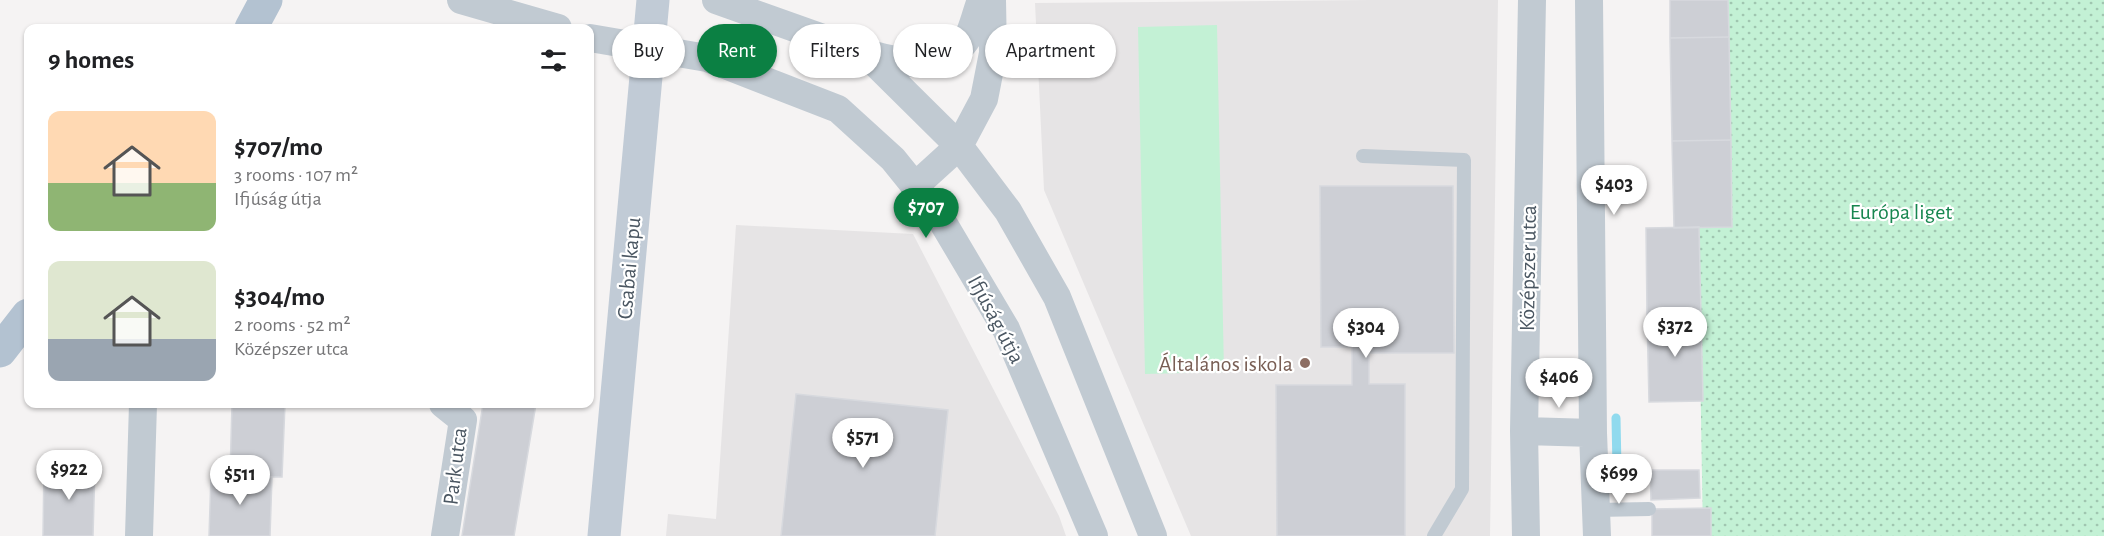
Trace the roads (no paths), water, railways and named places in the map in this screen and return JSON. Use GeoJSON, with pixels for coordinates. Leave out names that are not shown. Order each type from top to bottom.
{"type":"FeatureCollection","features":[{"type":"Feature","properties":{"kind":"main road"},"geometry":{"type":"LineString","coordinates":[[253,24],[266,0]]}},
{"type":"Feature","properties":{"kind":"main road"},"geometry":{"type":"LineString","coordinates":[[0,351],[24,320]]}},
{"type":"Feature","properties":{"kind":"street"},"geometry":{"type":"LineString","coordinates":[[461,0],[544,24]]}},
{"type":"Feature","properties":{"kind":"street","name":"Csabai kapu"},"geometry":{"type":"LineString","coordinates":[[651,24],[653,0]]}},
{"type":"Feature","properties":{"kind":"street"},"geometry":{"type":"LineString","coordinates":[[716,0],[789,26]]}},
{"type":"Feature","properties":{"kind":"street"},"geometry":{"type":"LineString","coordinates":[[881,57],[931,65],[952,55],[965,42],[981,0]]}},
{"type":"Feature","properties":{"kind":"street"},"geometry":{"type":"LineString","coordinates":[[915,186],[959,146],[984,99],[993,53],[992,0]]}},
{"type":"Feature","properties":{"kind":"street","name":"Középszer utca"},"geometry":{"type":"LineString","coordinates":[[1526,536],[1524,431],[1532,0]]}},
{"type":"Feature","properties":{"kind":"street"},"geometry":{"type":"LineString","coordinates":[[1589,0],[1593,433],[1597,523]]}},
{"type":"Feature","properties":{"kind":"street","name":"Ifjúság útja"},"geometry":{"type":"LineString","coordinates":[[594,39],[612,42]]}},
{"type":"Feature","properties":{"kind":"street","name":"Ifjúság útja"},"geometry":{"type":"LineString","coordinates":[[685,54],[707,58],[838,110],[893,159],[939,216],[1006,330],[1094,536]]}},
{"type":"Feature","properties":{"kind":"street"},"geometry":{"type":"LineString","coordinates":[[881,69],[959,146],[1008,211],[1057,297],[1154,536]]}},
{"type":"Feature","properties":{"kind":"street","name":"Csabai kapu"},"geometry":{"type":"LineString","coordinates":[[604,536],[646,78]]}},
{"type":"Feature","properties":{"kind":"street"},"geometry":{"type":"LineString","coordinates":[[139,536],[143,408]]}},
{"type":"Feature","properties":{"kind":"street","name":"Park utca"},"geometry":{"type":"LineString","coordinates":[[445,536],[463,420],[448,408]]}},
{"type":"Feature","properties":{"kind":"street"},"geometry":{"type":"LineString","coordinates":[[1524,431],[1593,433]]}},
{"type":"Feature","properties":{"kind":"lane"},"geometry":{"type":"LineString","coordinates":[[1363,156],[1464,159],[1462,489],[1434,536]]}},
{"type":"Feature","properties":{"kind":"lane"},"geometry":{"type":"LineString","coordinates":[[1597,523],[1649,509]]}},
{"type":"Feature","properties":{"kind":"waterway"},"geometry":{"type":"LineString","coordinates":[[1616,418],[1617,469]]}},
{"type":"Feature","properties":{"kind":"place","name":"Általános iskola"},"geometry":{"type":"Point","coordinates":[1305,363]}},
{"type":"Feature","properties":{"kind":"park label","name":"Európa liget"},"geometry":{"type":"Point","coordinates":[1901,211]}}]}
